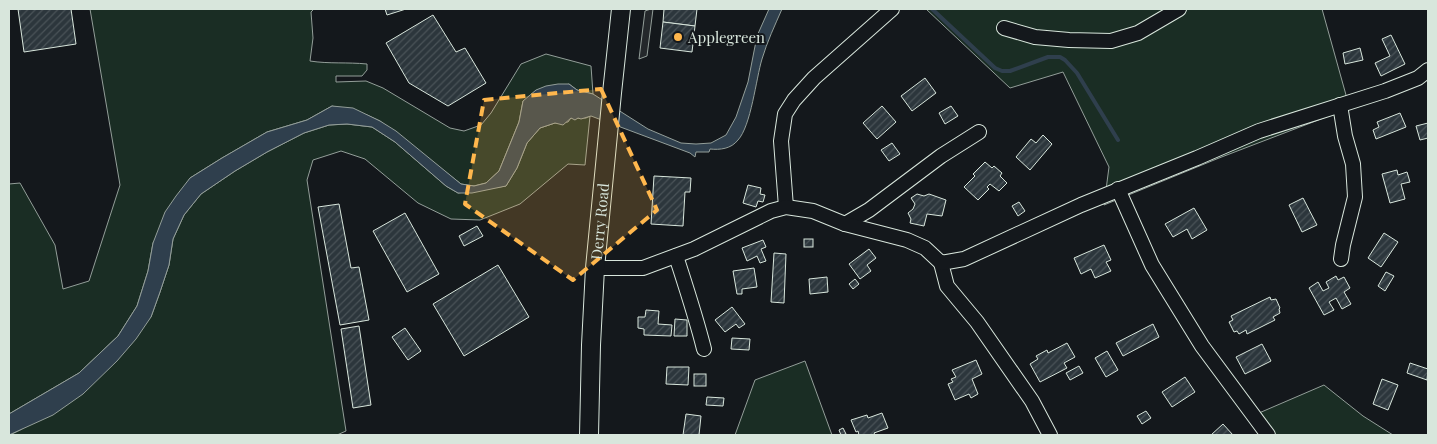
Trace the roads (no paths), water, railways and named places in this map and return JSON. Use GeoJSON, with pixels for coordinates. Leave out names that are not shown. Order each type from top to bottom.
{"type":"FeatureCollection","features":[{"type":"Feature","properties":{"kind":"main road","name":"Derry Road"},"geometry":{"type":"LineString","coordinates":[[589,435],[595,268],[621,9]]}},
{"type":"Feature","properties":{"kind":"street"},"geometry":{"type":"LineString","coordinates":[[786,207],[781,141],[786,114],[794,100],[814,78],[892,9]]}},
{"type":"Feature","properties":{"kind":"street"},"geometry":{"type":"LineString","coordinates":[[1004,28],[1035,36],[1069,40],[1111,41],[1138,33],[1179,9]]}},
{"type":"Feature","properties":{"kind":"street"},"geometry":{"type":"LineString","coordinates":[[941,263],[964,259],[1081,205],[1259,131],[1418,78],[1428,70]]}},
{"type":"Feature","properties":{"kind":"street"},"geometry":{"type":"LineString","coordinates":[[1340,105],[1345,136],[1353,164],[1355,197],[1341,259]]}},
{"type":"Feature","properties":{"kind":"street"},"geometry":{"type":"LineString","coordinates":[[846,224],[869,210],[942,156],[979,132]]}},
{"type":"Feature","properties":{"kind":"street"},"geometry":{"type":"LineString","coordinates":[[1118,189],[1152,265],[1202,346],[1268,435]]}},
{"type":"Feature","properties":{"kind":"street"},"geometry":{"type":"LineString","coordinates":[[595,268],[643,268],[724,235],[771,211],[786,207],[813,211],[846,224],[906,240],[925,248],[941,263],[947,286],[978,322],[1032,401],[1050,435]]}},
{"type":"Feature","properties":{"kind":"street"},"geometry":{"type":"LineString","coordinates":[[676,256],[696,315],[704,348]]}},
{"type":"Feature","properties":{"kind":"water"},"geometry":{"type":"Polygon","coordinates":[[[769,9],[782,9],[764,53],[750,113],[743,133],[729,147],[710,149],[709,152],[696,152],[695,157],[690,153],[591,116],[575,120],[571,118],[563,125],[555,123],[540,128],[527,143],[517,168],[506,186],[472,193],[458,193],[446,186],[395,142],[372,127],[347,124],[329,125],[304,133],[267,152],[201,194],[184,215],[173,239],[169,265],[151,317],[136,339],[117,361],[83,394],[53,415],[9,435],[9,414],[79,373],[118,336],[137,306],[148,271],[153,243],[165,212],[190,178],[267,132],[307,120],[332,106],[353,108],[396,131],[461,184],[474,186],[486,183],[499,171],[519,122],[523,101],[536,90],[546,86],[569,84],[577,90],[593,94],[648,129],[681,143],[711,143],[726,135],[736,117],[748,82],[757,36],[769,9]]]}},
{"type":"Feature","properties":{"kind":"waterway"},"geometry":{"type":"LineString","coordinates":[[932,9],[995,68],[1002,71],[1010,71],[1048,57],[1060,57],[1065,60],[1077,73],[1118,140]]}},
{"type":"Feature","properties":{"kind":"place","name":"Applegreen"},"geometry":{"type":"Point","coordinates":[678,37]}}]}
